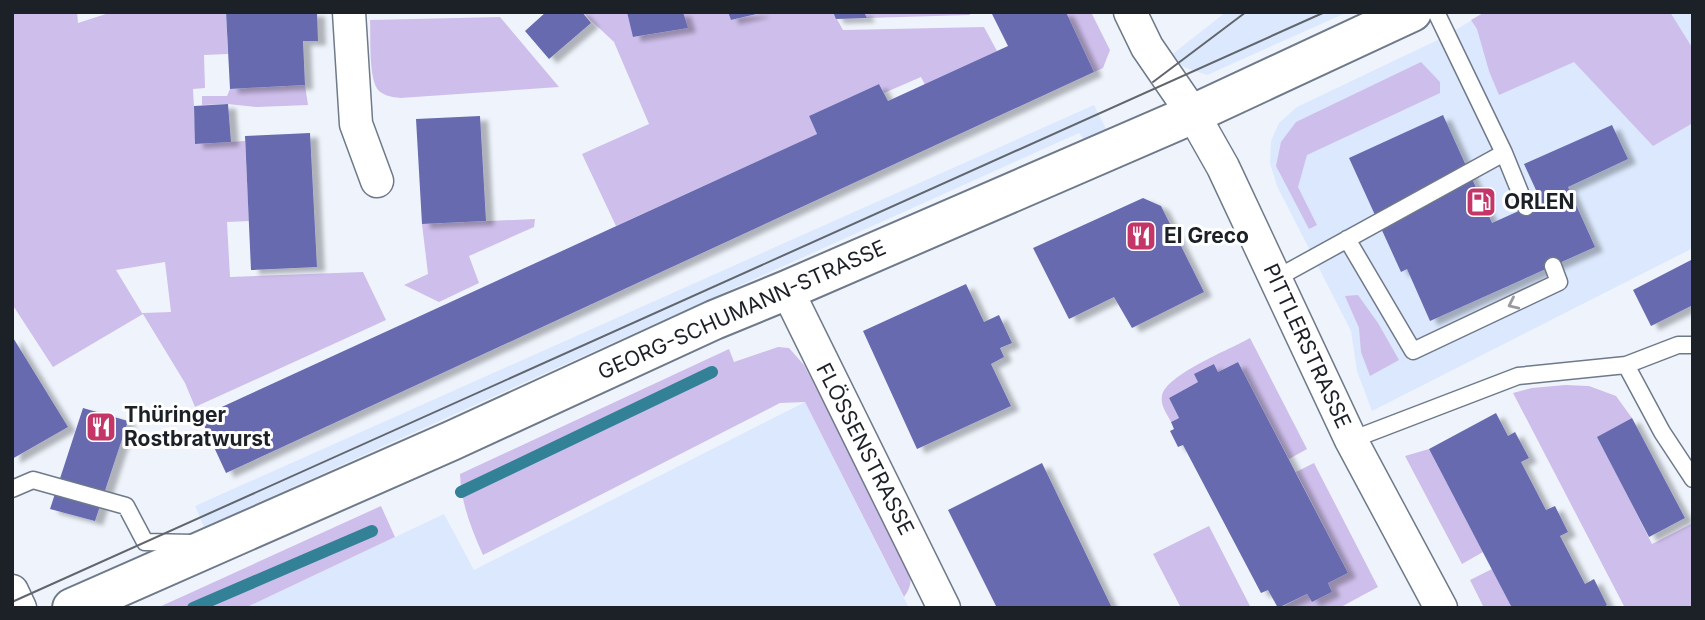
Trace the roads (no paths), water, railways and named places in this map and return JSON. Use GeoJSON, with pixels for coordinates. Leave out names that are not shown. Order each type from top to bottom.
{"type":"FeatureCollection","features":[{"type":"Feature","properties":{"kind":"street"},"geometry":{"type":"LineString","coordinates":[[349,12],[356,124],[377,181]]}},
{"type":"Feature","properties":{"kind":"street","name":"PITTLERSTRASSE"},"geometry":{"type":"LineString","coordinates":[[1130,12],[1147,47],[1193,114],[1228,177],[1351,440],[1441,608]]}},
{"type":"Feature","properties":{"kind":"street","name":"GEORG-SCHUMANN-STRASSE"},"geometry":{"type":"LineString","coordinates":[[72,608],[451,441],[714,320],[1193,114],[1414,14]]}},
{"type":"Feature","properties":{"kind":"street","name":"FLÖSSENSTRASSE"},"geometry":{"type":"LineString","coordinates":[[787,290],[944,608]]}},
{"type":"Feature","properties":{"kind":"street"},"geometry":{"type":"LineString","coordinates":[[12,591],[20,608]]}},
{"type":"Feature","properties":{"kind":"lane"},"geometry":{"type":"LineString","coordinates":[[1414,14],[1504,153],[1526,207]]}},
{"type":"Feature","properties":{"kind":"lane"},"geometry":{"type":"LineString","coordinates":[[1275,279],[1318,258],[1347,239],[1504,153]]}},
{"type":"Feature","properties":{"kind":"lane"},"geometry":{"type":"LineString","coordinates":[[1347,239],[1413,351],[1559,282],[1553,266]]}},
{"type":"Feature","properties":{"kind":"lane"},"geometry":{"type":"LineString","coordinates":[[1351,440],[1518,376],[1626,365],[1678,345],[1693,345]]}},
{"type":"Feature","properties":{"kind":"lane"},"geometry":{"type":"LineString","coordinates":[[1626,365],[1662,432],[1693,480]]}},
{"type":"Feature","properties":{"kind":"lane"},"geometry":{"type":"LineString","coordinates":[[12,489],[33,480],[126,506],[145,542],[216,544]]}},
{"type":"Feature","properties":{"kind":"waterway"},"geometry":{"type":"LineString","coordinates":[[461,492],[712,372]]}},
{"type":"Feature","properties":{"kind":"waterway"},"geometry":{"type":"LineString","coordinates":[[193,608],[372,531]]}},
{"type":"Feature","properties":{"kind":"tram line"},"geometry":{"type":"LineString","coordinates":[[1153,82],[1246,12]]}},
{"type":"Feature","properties":{"kind":"tram line"},"geometry":{"type":"LineString","coordinates":[[12,602],[1325,12]]}},
{"type":"Feature","properties":{"kind":"place","name":"ORLEN"},"geometry":{"type":"Point","coordinates":[1481,202]}},
{"type":"Feature","properties":{"kind":"place","name":"El Greco"},"geometry":{"type":"Point","coordinates":[1141,236]}},
{"type":"Feature","properties":{"kind":"place","name":"Thüringer Rostbratwurst"},"geometry":{"type":"Point","coordinates":[101,427]}}]}
